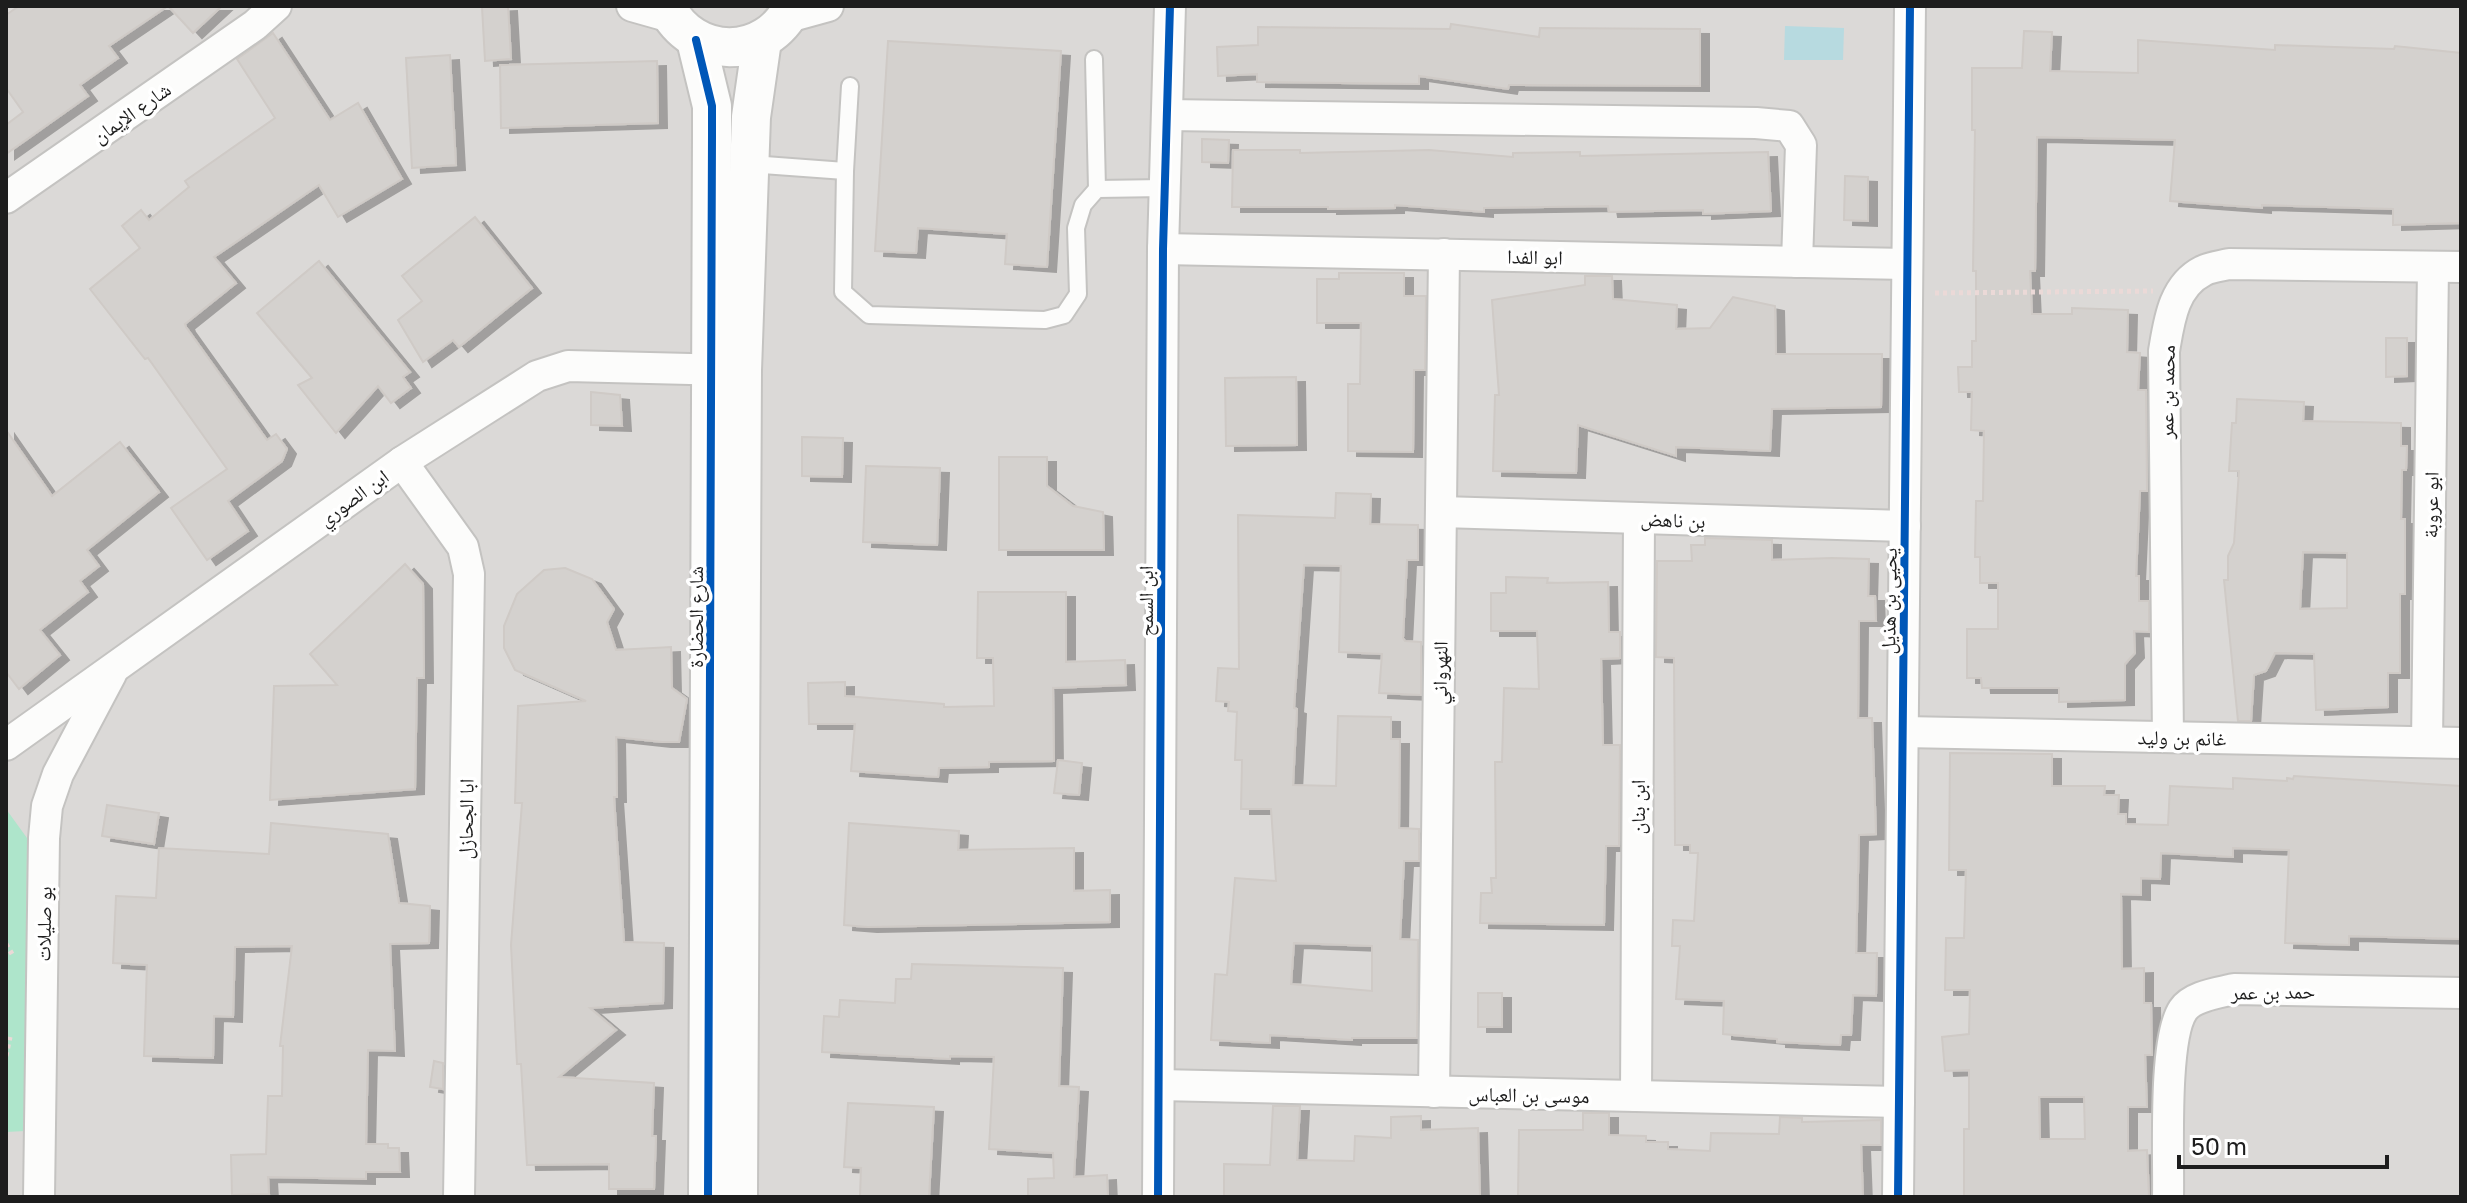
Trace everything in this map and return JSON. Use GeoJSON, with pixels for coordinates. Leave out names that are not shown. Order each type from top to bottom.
{"type":"FeatureCollection","features":[{"type":"Feature","properties":{"kind":"street","name":"شارع الإيمان"},"geometry":{"type":"LineString","coordinates":[[6,198],[266,16],[297,6]]}},
{"type":"Feature","properties":{"kind":"street"},"geometry":{"type":"LineString","coordinates":[[632,6],[678,21],[712,46],[729,48],[781,21],[828,6]]}},
{"type":"Feature","properties":{"kind":"street","name":"ابن السمح"},"geometry":{"type":"LineString","coordinates":[[1158,1197],[1163,249],[1170,6]]}},
{"type":"Feature","properties":{"kind":"street","name":"يحيى بن هذيل"},"geometry":{"type":"LineString","coordinates":[[1898,1197],[1910,6]]}},
{"type":"Feature","properties":{"kind":"street","name":"شارع الحضارة"},"geometry":{"type":"LineString","coordinates":[[678,21],[712,106],[728,369],[738,1197]]}},
{"type":"Feature","properties":{"kind":"street","name":"شارع الحضارة"},"geometry":{"type":"LineString","coordinates":[[708,1197],[728,369],[750,164],[751,117],[781,21]]}},
{"type":"Feature","properties":{"kind":"street"},"geometry":{"type":"LineString","coordinates":[[1167,115],[1756,123],[1789,126],[1801,145],[1797,262]]}},
{"type":"Feature","properties":{"kind":"street","name":"ابو الفدا"},"geometry":{"type":"LineString","coordinates":[[1163,249],[1797,262],[1907,278]]}},
{"type":"Feature","properties":{"kind":"street","name":"النهرواني"},"geometry":{"type":"LineString","coordinates":[[1434,1092],[1444,254]]}},
{"type":"Feature","properties":{"kind":"street"},"geometry":{"type":"LineString","coordinates":[[2182,291],[2202,271],[2229,264],[2447,267]]}},
{"type":"Feature","properties":{"kind":"street","name":"ابو عروبة"},"geometry":{"type":"LineString","coordinates":[[2427,742],[2447,267]]}},
{"type":"Feature","properties":{"kind":"street","name":"محمد بن عمر"},"geometry":{"type":"LineString","coordinates":[[2168,737],[2164,351],[2170,313],[2182,291]]}},
{"type":"Feature","properties":{"kind":"street","name":"ابن الصوري"},"geometry":{"type":"LineString","coordinates":[[6,745],[402,462],[537,376],[568,366],[728,369]]}},
{"type":"Feature","properties":{"kind":"street","name":"ابا الجحازل"},"geometry":{"type":"LineString","coordinates":[[402,462],[463,547],[469,574],[459,1197]]}},
{"type":"Feature","properties":{"kind":"street","name":"بن ناهض"},"geometry":{"type":"LineString","coordinates":[[1441,512],[1905,526]]}},
{"type":"Feature","properties":{"kind":"street","name":"ابن بنان"},"geometry":{"type":"LineString","coordinates":[[1636,1096],[1639,518]]}},
{"type":"Feature","properties":{"kind":"street","name":"بو صليلات"},"geometry":{"type":"LineString","coordinates":[[39,1197],[47,806],[58,774],[115,667]]}},
{"type":"Feature","properties":{"kind":"street","name":"غانم بن وليد"},"geometry":{"type":"LineString","coordinates":[[1903,732],[2461,743]]}},
{"type":"Feature","properties":{"kind":"street","name":"حمد بن عمر"},"geometry":{"type":"LineString","coordinates":[[2168,1197],[2171,1060],[2174,1029],[2184,1007],[2207,995],[2234,989],[2461,993]]}},
{"type":"Feature","properties":{"kind":"street","name":"موسى بن العباس"},"geometry":{"type":"LineString","coordinates":[[1159,1085],[1899,1102]]}},
{"type":"Feature","properties":{"kind":"lane"},"geometry":{"type":"LineString","coordinates":[[850,86],[843,292],[869,315],[1045,320],[1064,315],[1078,294],[1076,228],[1083,205],[1097,189],[1094,59]]}},
{"type":"Feature","properties":{"kind":"lane"},"geometry":{"type":"LineString","coordinates":[[750,164],[845,171]]}},
{"type":"Feature","properties":{"kind":"lane"},"geometry":{"type":"LineString","coordinates":[[1097,189],[1164,188]]}},
{"type":"Feature","properties":{"kind":"path"},"geometry":{"type":"LineString","coordinates":[[1907,278],[2182,291]]}},
{"type":"Feature","properties":{"kind":"path"},"geometry":{"type":"LineString","coordinates":[[6,944],[12,954]]}},
{"type":"Feature","properties":{"kind":"shaded area"},"geometry":{"type":"Polygon","coordinates":[[[6,6],[2461,6],[2461,1197],[6,1197],[6,6]]]}},
{"type":"Feature","properties":{"kind":"green space"},"geometry":{"type":"Polygon","coordinates":[[[6,809],[27,838],[25,1131],[6,1132],[6,809]]]}},
{"type":"Feature","properties":{"kind":"water"},"geometry":{"type":"Polygon","coordinates":[[[1785,26],[1844,28],[1843,60],[1784,60],[1785,26]]]}},
{"type":"Feature","properties":{"kind":"building"},"geometry":{"type":"Polygon","coordinates":[[[19,6],[168,6],[109,46],[118,58],[80,85],[88,96],[6,154],[6,125],[23,112],[6,88],[6,15],[19,6]]]}},
{"type":"Feature","properties":{"kind":"building"},"geometry":{"type":"Polygon","coordinates":[[[168,6],[222,6],[193,33],[168,6]]]}},
{"type":"Feature","properties":{"kind":"building"},"geometry":{"type":"Polygon","coordinates":[[[508,6],[511,59],[485,61],[482,7],[508,6]]]}},
{"type":"Feature","properties":{"kind":"building"},"geometry":{"type":"Polygon","coordinates":[[[1451,24],[1539,37],[1540,28],[1700,29],[1700,86],[1509,85],[1508,89],[1419,76],[1419,84],[1257,82],[1257,74],[1218,76],[1217,47],[1258,45],[1258,27],[1450,29],[1451,24]]]}},
{"type":"Feature","properties":{"kind":"building"},"geometry":{"type":"Polygon","coordinates":[[[2024,31],[2052,32],[2050,71],[2138,73],[2138,40],[2275,50],[2275,45],[2394,49],[2395,46],[2461,53],[2461,223],[2393,225],[2393,209],[2262,205],[2262,208],[2170,201],[2175,140],[2037,137],[2035,271],[2030,271],[2032,314],[2072,314],[2072,308],[2128,310],[2127,352],[2140,353],[2138,390],[2146,390],[2147,491],[2140,491],[2136,576],[2139,576],[2139,601],[2149,601],[2149,632],[2134,631],[2135,653],[2125,664],[2125,700],[2059,702],[2059,688],[1982,688],[1981,678],[1967,678],[1967,629],[1998,629],[1998,583],[1980,583],[1980,557],[1975,557],[1976,501],[1983,501],[1984,431],[1971,430],[1972,392],[1959,392],[1958,367],[1972,367],[1972,341],[1976,341],[1972,68],[2022,68],[2024,31]]]}},
{"type":"Feature","properties":{"kind":"building"},"geometry":{"type":"Polygon","coordinates":[[[273,33],[330,120],[358,103],[402,179],[338,217],[319,185],[214,257],[236,283],[185,324],[186,327],[267,440],[276,434],[287,449],[282,461],[228,501],[248,531],[207,560],[171,508],[227,469],[148,358],[145,359],[90,289],[140,248],[122,226],[141,210],[149,220],[189,187],[185,181],[275,118],[237,59],[273,33]]]}},
{"type":"Feature","properties":{"kind":"building"},"geometry":{"type":"Polygon","coordinates":[[[888,41],[1061,51],[1047,267],[1005,264],[1007,234],[918,228],[916,253],[875,251],[888,41]]]}},
{"type":"Feature","properties":{"kind":"building"},"geometry":{"type":"Polygon","coordinates":[[[450,55],[456,165],[412,168],[406,58],[450,55]]]}},
{"type":"Feature","properties":{"kind":"building"},"geometry":{"type":"Polygon","coordinates":[[[657,61],[658,123],[501,128],[500,65],[657,61]]]}},
{"type":"Feature","properties":{"kind":"building"},"geometry":{"type":"Polygon","coordinates":[[[1202,139],[1229,140],[1228,163],[1202,162],[1202,139]]]}},
{"type":"Feature","properties":{"kind":"building"},"geometry":{"type":"Polygon","coordinates":[[[1233,150],[1300,150],[1300,153],[1429,150],[1513,157],[1513,153],[1580,152],[1580,156],[1768,152],[1771,211],[1703,214],[1703,210],[1609,212],[1608,206],[1484,208],[1484,212],[1395,205],[1395,208],[1328,209],[1232,207],[1233,150]]]}},
{"type":"Feature","properties":{"kind":"building"},"geometry":{"type":"Polygon","coordinates":[[[1845,176],[1868,177],[1868,221],[1844,220],[1845,176]]]}},
{"type":"Feature","properties":{"kind":"building"},"geometry":{"type":"Polygon","coordinates":[[[475,217],[532,288],[459,347],[453,340],[423,362],[398,320],[422,301],[402,276],[475,217]]]}},
{"type":"Feature","properties":{"kind":"building"},"geometry":{"type":"Polygon","coordinates":[[[319,261],[410,372],[403,377],[411,388],[391,403],[378,386],[336,433],[298,385],[312,378],[257,313],[319,261]]]}},
{"type":"Feature","properties":{"kind":"building"},"geometry":{"type":"Polygon","coordinates":[[[1339,273],[1404,273],[1404,296],[1426,296],[1425,370],[1414,370],[1413,452],[1348,451],[1348,384],[1360,384],[1361,323],[1317,323],[1317,279],[1339,279],[1339,273]]]}},
{"type":"Feature","properties":{"kind":"building"},"geometry":{"type":"Polygon","coordinates":[[[1585,276],[1612,276],[1613,299],[1677,305],[1676,329],[1710,328],[1733,297],[1775,306],[1776,354],[1882,354],[1881,407],[1772,409],[1770,451],[1676,447],[1676,456],[1578,425],[1576,473],[1493,471],[1495,395],[1499,395],[1492,300],[1585,285],[1585,276]]]}},
{"type":"Feature","properties":{"kind":"building"},"geometry":{"type":"Polygon","coordinates":[[[2386,338],[2407,338],[2407,376],[2386,377],[2386,338]]]}},
{"type":"Feature","properties":{"kind":"building"},"geometry":{"type":"Polygon","coordinates":[[[1296,377],[1297,445],[1226,446],[1225,378],[1296,377]]]}},
{"type":"Feature","properties":{"kind":"building"},"geometry":{"type":"Polygon","coordinates":[[[591,392],[620,395],[622,426],[591,425],[591,392]]]}},
{"type":"Feature","properties":{"kind":"building"},"geometry":{"type":"Polygon","coordinates":[[[2237,399],[2304,402],[2303,421],[2401,423],[2401,446],[2407,446],[2406,470],[2402,470],[2401,519],[2405,519],[2405,594],[2400,594],[2400,673],[2388,673],[2388,707],[2316,710],[2314,654],[2275,653],[2266,671],[2254,675],[2251,721],[2238,721],[2224,580],[2228,580],[2228,556],[2234,543],[2239,471],[2229,471],[2232,423],[2236,423],[2237,399]],[[2303,552],[2300,609],[2347,608],[2347,553],[2303,552]]]}},
{"type":"Feature","properties":{"kind":"building"},"geometry":{"type":"Polygon","coordinates":[[[6,430],[52,496],[120,442],[159,492],[87,550],[99,566],[80,581],[88,592],[40,630],[60,655],[19,689],[6,672],[6,430]]]}},
{"type":"Feature","properties":{"kind":"building"},"geometry":{"type":"Polygon","coordinates":[[[802,437],[843,438],[842,477],[802,476],[802,437]]]}},
{"type":"Feature","properties":{"kind":"building"},"geometry":{"type":"Polygon","coordinates":[[[999,457],[1047,457],[1047,486],[1073,506],[1103,512],[1104,550],[999,550],[999,457]]]}},
{"type":"Feature","properties":{"kind":"building"},"geometry":{"type":"Polygon","coordinates":[[[866,466],[940,468],[937,545],[863,542],[866,466]]]}},
{"type":"Feature","properties":{"kind":"building"},"geometry":{"type":"Polygon","coordinates":[[[1336,493],[1371,494],[1370,524],[1418,525],[1418,560],[1407,560],[1403,638],[1405,641],[1421,642],[1421,695],[1379,693],[1382,654],[1339,652],[1341,566],[1304,565],[1294,708],[1297,709],[1293,785],[1336,786],[1338,716],[1391,717],[1391,739],[1400,739],[1399,828],[1419,829],[1419,861],[1404,861],[1400,939],[1418,940],[1417,1038],[1352,1040],[1270,1035],[1270,1043],[1211,1040],[1215,974],[1227,975],[1235,878],[1276,881],[1271,809],[1241,809],[1242,760],[1235,760],[1237,712],[1228,711],[1229,702],[1216,701],[1218,668],[1239,669],[1238,515],[1335,518],[1336,493]],[[1294,943],[1291,984],[1372,991],[1372,946],[1294,943]]]}},
{"type":"Feature","properties":{"kind":"building"},"geometry":{"type":"Polygon","coordinates":[[[1705,538],[1772,540],[1772,560],[1869,559],[1868,596],[1875,596],[1876,621],[1859,621],[1858,718],[1872,718],[1876,834],[1859,835],[1856,953],[1877,953],[1876,996],[1853,995],[1851,1035],[1841,1035],[1840,1045],[1777,1042],[1777,1039],[1723,1034],[1724,1001],[1676,999],[1680,946],[1672,946],[1673,920],[1694,921],[1698,853],[1690,853],[1690,845],[1675,845],[1674,658],[1656,657],[1657,561],[1692,561],[1691,545],[1705,545],[1705,538]]]}},
{"type":"Feature","properties":{"kind":"building"},"geometry":{"type":"Polygon","coordinates":[[[405,564],[423,584],[424,678],[417,678],[415,789],[270,800],[274,686],[337,685],[310,654],[405,564]]]}},
{"type":"Feature","properties":{"kind":"building"},"geometry":{"type":"Polygon","coordinates":[[[565,568],[592,579],[614,609],[607,622],[616,650],[671,647],[672,688],[687,699],[679,742],[616,737],[617,797],[614,797],[624,942],[664,943],[663,1003],[590,1008],[616,1030],[559,1077],[654,1083],[654,1189],[609,1189],[609,1164],[527,1165],[521,1064],[517,1064],[511,945],[522,803],[515,803],[518,706],[586,701],[515,670],[504,648],[504,626],[517,594],[544,570],[565,568]]]}},
{"type":"Feature","properties":{"kind":"building"},"geometry":{"type":"Polygon","coordinates":[[[1506,577],[1548,578],[1547,583],[1608,582],[1609,632],[1620,632],[1620,658],[1601,659],[1603,745],[1620,745],[1619,846],[1606,846],[1604,925],[1480,923],[1481,893],[1492,893],[1491,878],[1496,878],[1495,762],[1502,762],[1504,688],[1539,689],[1537,631],[1491,631],[1491,593],[1506,593],[1506,577]]]}},
{"type":"Feature","properties":{"kind":"building"},"geometry":{"type":"Polygon","coordinates":[[[978,592],[1066,592],[1066,662],[1125,660],[1126,685],[1053,688],[1054,761],[989,762],[989,767],[939,768],[938,777],[851,771],[855,724],[809,724],[808,683],[845,682],[845,696],[944,704],[944,707],[994,706],[993,658],[977,658],[978,592]]]}},
{"type":"Feature","properties":{"kind":"building"},"geometry":{"type":"Polygon","coordinates":[[[1950,753],[2052,754],[2052,786],[2105,786],[2104,795],[2119,795],[2118,814],[2126,814],[2126,824],[2168,825],[2170,786],[2233,789],[2233,778],[2287,781],[2287,778],[2293,779],[2294,776],[2461,786],[2461,939],[2349,936],[2349,945],[2285,943],[2289,850],[2233,848],[2233,857],[2161,853],[2160,879],[2141,878],[2141,895],[2121,894],[2122,969],[2144,968],[2144,1003],[2151,1003],[2152,1055],[2145,1055],[2147,1107],[2128,1107],[2128,1151],[2147,1150],[2149,1197],[1964,1197],[1964,1129],[1969,1129],[1969,1070],[1945,1071],[1942,1037],[1969,1034],[1970,990],[1945,990],[1946,938],[1964,938],[1966,870],[1949,870],[1950,753]],[[2039,1097],[2040,1139],[2085,1139],[2084,1097],[2039,1097]]]}},
{"type":"Feature","properties":{"kind":"building"},"geometry":{"type":"Polygon","coordinates":[[[1058,760],[1082,763],[1079,795],[1054,793],[1058,760]]]}},
{"type":"Feature","properties":{"kind":"building"},"geometry":{"type":"Polygon","coordinates":[[[107,805],[159,813],[154,844],[102,836],[107,805]]]}},
{"type":"Feature","properties":{"kind":"building"},"geometry":{"type":"Polygon","coordinates":[[[271,823],[388,834],[399,903],[430,906],[429,943],[390,944],[395,1051],[368,1050],[366,1144],[388,1144],[388,1148],[399,1148],[400,1172],[366,1172],[366,1179],[268,1177],[269,1194],[232,1195],[231,1155],[266,1154],[268,1096],[282,1096],[283,1046],[280,1046],[292,946],[235,947],[233,1017],[214,1016],[213,1058],[144,1056],[147,965],[113,963],[116,896],[156,898],[159,848],[269,854],[271,823]]]}},
{"type":"Feature","properties":{"kind":"building"},"geometry":{"type":"Polygon","coordinates":[[[849,823],[959,831],[958,850],[1074,848],[1074,891],[1110,890],[1110,922],[844,925],[849,823]]]}},
{"type":"Feature","properties":{"kind":"building"},"geometry":{"type":"Polygon","coordinates":[[[912,964],[1063,968],[1059,1086],[1079,1087],[1074,1177],[1107,1175],[1108,1197],[1028,1197],[1028,1179],[1054,1178],[1053,1153],[989,1149],[994,1057],[950,1056],[950,1059],[822,1052],[824,1016],[839,1017],[840,1000],[895,1003],[896,979],[911,979],[912,964]]]}},
{"type":"Feature","properties":{"kind":"building"},"geometry":{"type":"Polygon","coordinates":[[[1478,993],[1502,993],[1502,1027],[1478,1027],[1478,993]]]}},
{"type":"Feature","properties":{"kind":"building"},"geometry":{"type":"Polygon","coordinates":[[[434,1061],[443,1063],[443,1089],[430,1087],[434,1061]]]}},
{"type":"Feature","properties":{"kind":"building"},"geometry":{"type":"Polygon","coordinates":[[[848,1103],[934,1107],[929,1197],[860,1197],[861,1168],[844,1167],[848,1103]]]}},
{"type":"Feature","properties":{"kind":"building"},"geometry":{"type":"Polygon","coordinates":[[[1273,1106],[1300,1106],[1297,1160],[1354,1161],[1355,1136],[1391,1138],[1391,1117],[1421,1116],[1421,1130],[1478,1128],[1480,1197],[1224,1197],[1224,1164],[1270,1165],[1273,1106]]]}},
{"type":"Feature","properties":{"kind":"building"},"geometry":{"type":"Polygon","coordinates":[[[1583,1113],[1609,1113],[1609,1135],[1646,1136],[1646,1142],[1668,1142],[1668,1149],[1710,1151],[1711,1133],[1779,1134],[1780,1117],[1802,1118],[1802,1122],[1881,1120],[1881,1145],[1861,1145],[1863,1197],[1518,1197],[1519,1130],[1583,1130],[1583,1113]]]}},
{"type":"Feature","properties":{"kind":"cycle path"},"geometry":{"type":"LineString","coordinates":[[1158,1197],[1163,249],[1170,6]]}},
{"type":"Feature","properties":{"kind":"cycle path"},"geometry":{"type":"LineString","coordinates":[[1898,1197],[1910,6]]}},
{"type":"Feature","properties":{"kind":"cycle path"},"geometry":{"type":"LineString","coordinates":[[696,40],[712,106],[708,1197]]}}]}
